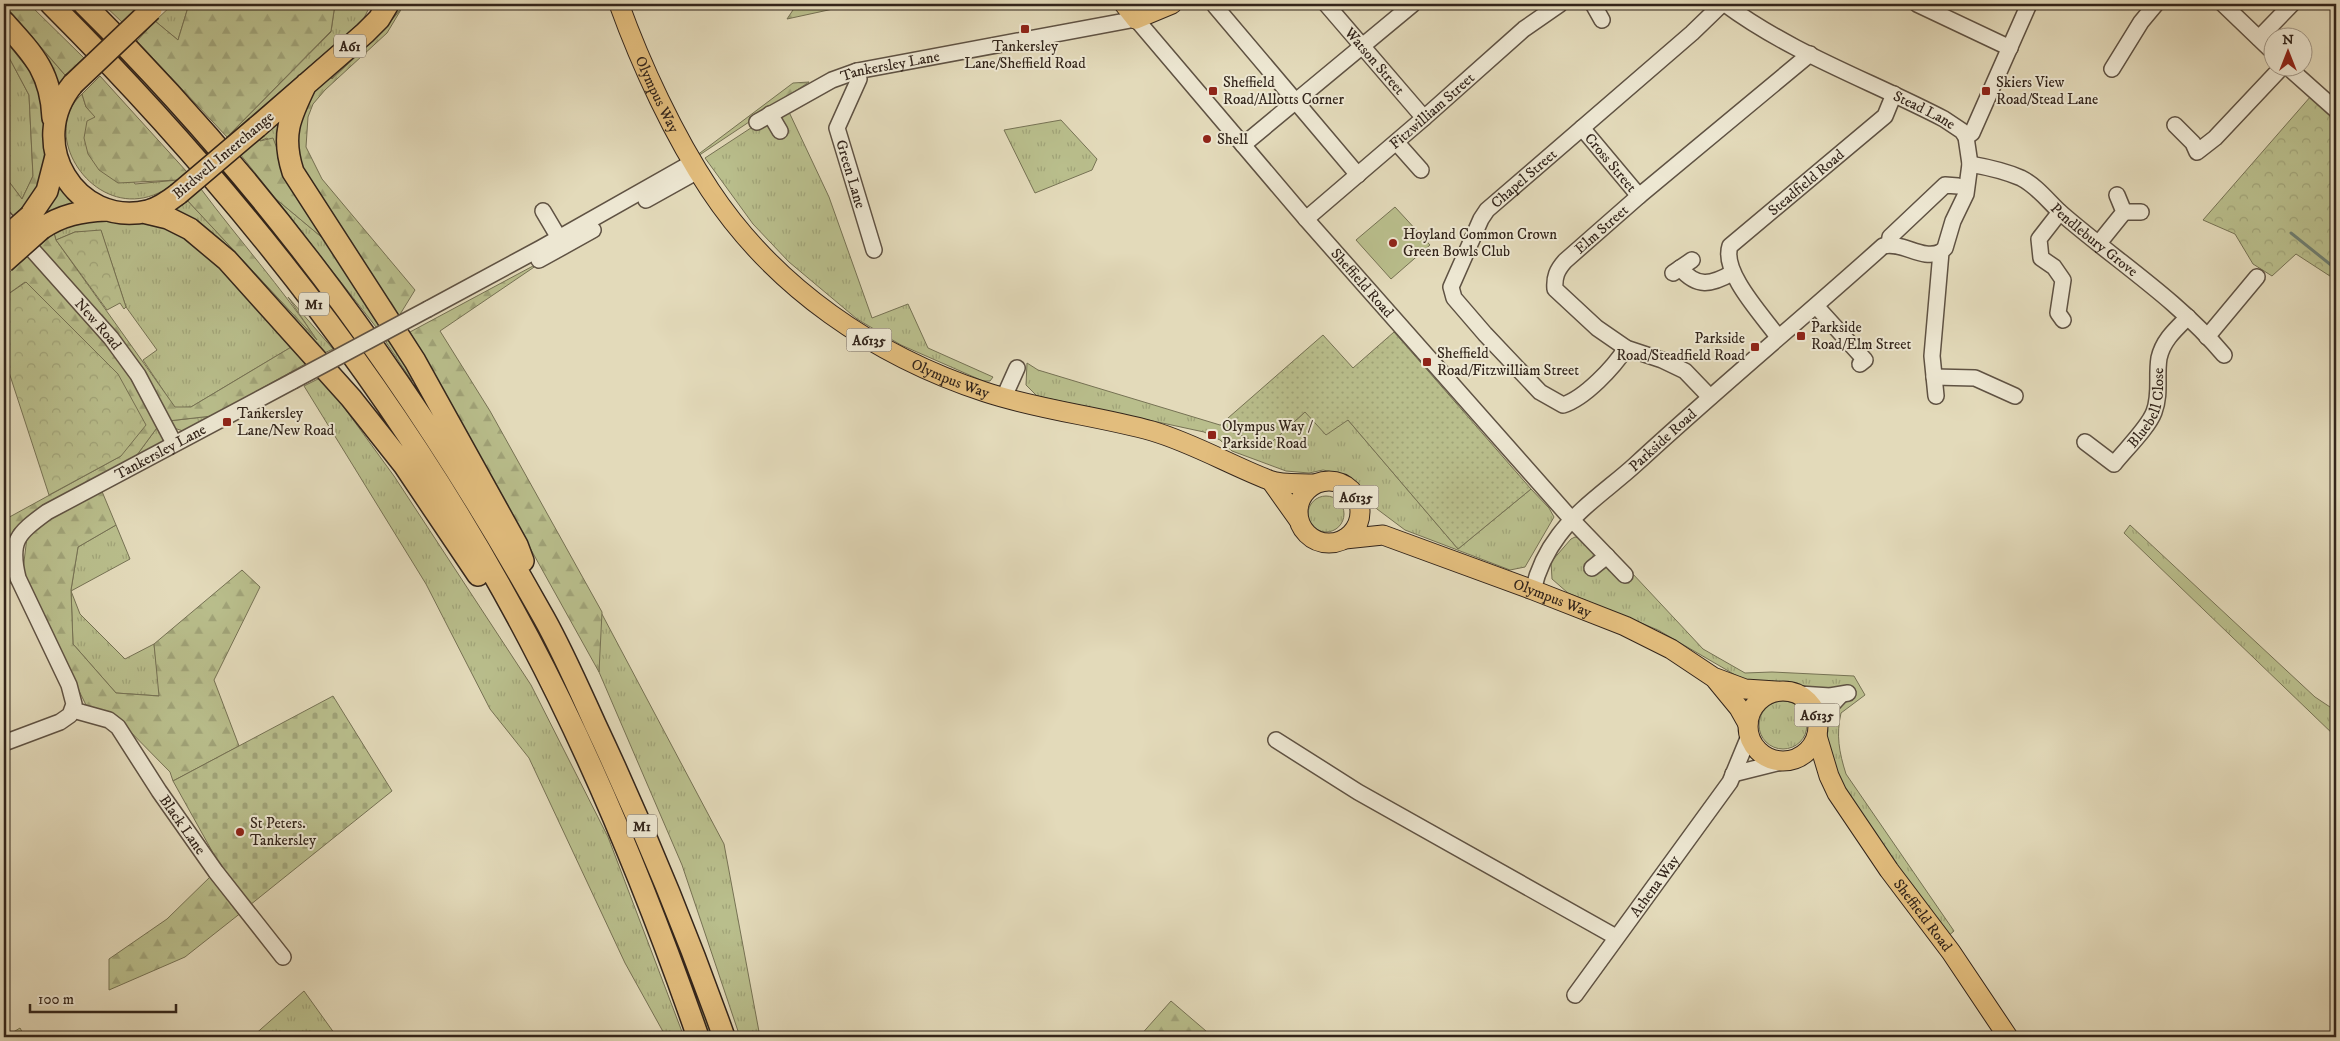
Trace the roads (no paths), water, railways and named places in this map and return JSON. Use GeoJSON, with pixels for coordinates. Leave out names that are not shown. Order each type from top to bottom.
{"type":"FeatureCollection","features":[{"type":"Feature","properties":{"kind":"highway","name":"M1"},"geometry":{"type":"LineString","coordinates":[[51,4],[163,120],[267,242],[348,348],[471,534],[530,640],[602,790],[672,961],[698,1037]]}},
{"type":"Feature","properties":{"kind":"highway","name":"M1"},"geometry":{"type":"LineString","coordinates":[[84,4],[183,108],[291,235],[372,342],[430,428],[546,620]]}},
{"type":"Feature","properties":{"kind":"highway","name":"Birdwell Interchange"},"geometry":{"type":"LineString","coordinates":[[154,7],[73,84],[63,97],[53,121],[53,139],[56,156],[63,172],[75,190],[106,210],[143,212],[158,207],[178,194],[365,33],[379,19],[388,4]]}},
{"type":"Feature","properties":{"kind":"highway"},"geometry":{"type":"LineString","coordinates":[[4,22],[41,65],[50,92],[53,121]]}},
{"type":"Feature","properties":{"kind":"highway","name":"M1"},"geometry":{"type":"LineString","coordinates":[[306,84],[291,115],[287,130],[288,156],[293,172],[415,361],[518,545],[546,620],[650,844],[693,951],[724,1037]]}},
{"type":"Feature","properties":{"kind":"highway","name":"A61"},"geometry":{"type":"LineString","coordinates":[[4,262],[35,223],[49,186],[56,156]]}},
{"type":"Feature","properties":{"kind":"highway","name":"A61"},"geometry":{"type":"LineString","coordinates":[[4,239],[35,223],[52,222],[72,214],[106,210]]}},
{"type":"Feature","properties":{"kind":"highway","name":"M1"},"geometry":{"type":"LineString","coordinates":[[143,212],[174,221],[212,245],[275,312],[350,398],[404,466],[484,582],[530,640]]}},
{"type":"Feature","properties":{"kind":"main road","name":"Olympus Way"},"geometry":{"type":"LineString","coordinates":[[619,4],[653,85],[711,192],[761,252],[822,309],[875,344],[925,368],[986,393],[1154,432],[1197,447],[1271,481],[1314,484],[1324,481],[1335,481],[1346,486],[1354,493],[1383,535]]}},
{"type":"Feature","properties":{"kind":"main road","name":"Sheffield Road"},"geometry":{"type":"LineString","coordinates":[[1124,4],[1136,19]]}},
{"type":"Feature","properties":{"kind":"main road"},"geometry":{"type":"LineString","coordinates":[[1136,19],[1172,4]]}},
{"type":"Feature","properties":{"kind":"main road","name":"Olympus Way"},"geometry":{"type":"LineString","coordinates":[[1271,481],[1298,519],[1307,536],[1316,541],[1325,544],[1345,539],[1383,535],[1625,626],[1671,649],[1713,677],[1745,689],[1788,691],[1799,694]]}},
{"type":"Feature","properties":{"kind":"main road","name":"A6135"},"geometry":{"type":"LineString","coordinates":[[1298,519],[1300,499],[1314,484]]}},
{"type":"Feature","properties":{"kind":"main road","name":"A6135"},"geometry":{"type":"LineString","coordinates":[[1345,539],[1358,524],[1359,502]]}},
{"type":"Feature","properties":{"kind":"main road","name":"Olympus Way"},"geometry":{"type":"LineString","coordinates":[[1713,677],[1739,708],[1755,746],[1763,754],[1774,759],[1791,759]]}},
{"type":"Feature","properties":{"kind":"main road","name":"A6135"},"geometry":{"type":"LineString","coordinates":[[1749,730],[1750,713],[1756,703],[1765,695],[1776,691]]}},
{"type":"Feature","properties":{"kind":"main road","name":"A6135"},"geometry":{"type":"LineString","coordinates":[[1791,759],[1806,752],[1818,731],[1813,707],[1799,694]]}},
{"type":"Feature","properties":{"kind":"main road","name":"Sheffield Road"},"geometry":{"type":"LineString","coordinates":[[1818,731],[1829,776],[1837,793]]}},
{"type":"Feature","properties":{"kind":"main road","name":"Sheffield Road"},"geometry":{"type":"LineString","coordinates":[[1791,759],[1820,775],[1837,793],[1890,870],[1951,952],[2008,1037]]}},
{"type":"Feature","properties":{"kind":"street","name":"Watson Street"},"geometry":{"type":"LineString","coordinates":[[1326,4],[1424,118]]}},
{"type":"Feature","properties":{"kind":"street"},"geometry":{"type":"LineString","coordinates":[[1243,145],[1413,4]]}},
{"type":"Feature","properties":{"kind":"street","name":"Fitzwilliam Street"},"geometry":{"type":"LineString","coordinates":[[1306,219],[1397,142],[1524,29],[1560,4]]}},
{"type":"Feature","properties":{"kind":"street"},"geometry":{"type":"LineString","coordinates":[[1593,4],[1602,20]]}},
{"type":"Feature","properties":{"kind":"street","name":"Stead Lane"},"geometry":{"type":"LineString","coordinates":[[1724,4],[1744,18],[1810,54],[1894,94],[1957,127],[1966,138],[1970,164],[1966,194],[1953,221],[1942,252],[1932,356],[1936,396]]}},
{"type":"Feature","properties":{"kind":"street","name":"Chapel Street"},"geometry":{"type":"LineString","coordinates":[[1626,348],[1620,358],[1583,395],[1563,405],[1540,392],[1454,298],[1451,287],[1481,218],[1487,210],[1724,4]]}},
{"type":"Feature","properties":{"kind":"street"},"geometry":{"type":"LineString","coordinates":[[1917,4],[2010,48]]}},
{"type":"Feature","properties":{"kind":"street"},"geometry":{"type":"LineString","coordinates":[[1966,138],[1972,133],[2029,4]]}},
{"type":"Feature","properties":{"kind":"street"},"geometry":{"type":"LineString","coordinates":[[2112,69],[2141,22],[2156,4]]}},
{"type":"Feature","properties":{"kind":"street"},"geometry":{"type":"LineString","coordinates":[[2223,4],[2260,38],[2292,4]]}},
{"type":"Feature","properties":{"kind":"street"},"geometry":{"type":"LineString","coordinates":[[1215,6],[1358,175]]}},
{"type":"Feature","properties":{"kind":"street","name":"Tankersley Lane"},"geometry":{"type":"LineString","coordinates":[[780,131],[764,118],[832,80],[856,71],[1136,19]]}},
{"type":"Feature","properties":{"kind":"street","name":"Sheffield Road"},"geometry":{"type":"LineString","coordinates":[[1136,19],[1306,219],[1573,521],[1606,556],[1624,567]]}},
{"type":"Feature","properties":{"kind":"street","name":"Elm Street"},"geometry":{"type":"LineString","coordinates":[[1710,397],[1685,371],[1662,360],[1626,348],[1578,311],[1555,289],[1554,280],[1558,270],[1565,261],[1639,196],[1810,54]]}},
{"type":"Feature","properties":{"kind":"street","name":"Green Lane"},"geometry":{"type":"LineString","coordinates":[[856,71],[859,79],[837,128],[874,250]]}},
{"type":"Feature","properties":{"kind":"street"},"geometry":{"type":"LineString","coordinates":[[2175,125],[2192,143],[2197,152],[2215,138],[2272,78]]}},
{"type":"Feature","properties":{"kind":"street"},"geometry":{"type":"LineString","coordinates":[[2300,78],[2336,110]]}},
{"type":"Feature","properties":{"kind":"street","name":"Steadfield Road"},"geometry":{"type":"LineString","coordinates":[[1732,273],[1728,253],[1735,240],[1884,116],[1894,94]]}},
{"type":"Feature","properties":{"kind":"street","name":"Cross Street"},"geometry":{"type":"LineString","coordinates":[[1582,128],[1639,196]]}},
{"type":"Feature","properties":{"kind":"street"},"geometry":{"type":"LineString","coordinates":[[1397,142],[1421,170]]}},
{"type":"Feature","properties":{"kind":"street","name":"Pendlebury Grove"},"geometry":{"type":"LineString","coordinates":[[1970,164],[2000,171],[2022,179],[2040,192],[2060,212],[2150,283],[2188,317],[2224,355]]}},
{"type":"Feature","properties":{"kind":"street","name":"Tankersley Lane"},"geometry":{"type":"LineString","coordinates":[[472,285],[526,266],[580,238],[696,166]]}},
{"type":"Feature","properties":{"kind":"street","name":"Tankersley Lane"},"geometry":{"type":"LineString","coordinates":[[73,710],[73,697],[68,684],[18,578],[14,560],[15,542],[29,525],[47,512],[174,443],[696,166]]}},
{"type":"Feature","properties":{"kind":"street","name":"Parkside Road"},"geometry":{"type":"LineString","coordinates":[[1533,590],[1545,556],[1560,534],[1594,499],[1617,482],[1778,337],[1884,246],[1889,244],[1890,237],[1945,185],[1958,186]]}},
{"type":"Feature","properties":{"kind":"street"},"geometry":{"type":"LineString","coordinates":[[2118,196],[2124,212]]}},
{"type":"Feature","properties":{"kind":"street"},"geometry":{"type":"LineString","coordinates":[[543,211],[559,238]]}},
{"type":"Feature","properties":{"kind":"street"},"geometry":{"type":"LineString","coordinates":[[2060,212],[2039,239],[2042,258],[2054,267],[2063,280],[2058,313],[2063,320]]}},
{"type":"Feature","properties":{"kind":"street"},"geometry":{"type":"LineString","coordinates":[[2124,212],[2141,212]]}},
{"type":"Feature","properties":{"kind":"street"},"geometry":{"type":"LineString","coordinates":[[2099,243],[2124,212]]}},
{"type":"Feature","properties":{"kind":"street","name":"New Road"},"geometry":{"type":"LineString","coordinates":[[4,218],[112,338],[138,375],[174,443]]}},
{"type":"Feature","properties":{"kind":"street","name":"Tankersley Lane"},"geometry":{"type":"LineString","coordinates":[[559,238],[569,240],[580,238]]}},
{"type":"Feature","properties":{"kind":"street"},"geometry":{"type":"LineString","coordinates":[[1889,244],[1929,255],[1942,252]]}},
{"type":"Feature","properties":{"kind":"street"},"geometry":{"type":"LineString","coordinates":[[1682,267],[1688,278],[1703,283],[1721,279],[1732,273],[1778,337]]}},
{"type":"Feature","properties":{"kind":"street"},"geometry":{"type":"LineString","coordinates":[[2207,337],[2257,277]]}},
{"type":"Feature","properties":{"kind":"street"},"geometry":{"type":"LineString","coordinates":[[1816,306],[1865,360],[1860,364]]}},
{"type":"Feature","properties":{"kind":"street","name":"Bluebell Close"},"geometry":{"type":"LineString","coordinates":[[2085,442],[2114,464],[2153,415],[2158,398],[2159,358],[2164,344],[2174,330],[2188,317]]}},
{"type":"Feature","properties":{"kind":"street"},"geometry":{"type":"LineString","coordinates":[[1004,397],[1017,368]]}},
{"type":"Feature","properties":{"kind":"street"},"geometry":{"type":"LineString","coordinates":[[1934,377],[1975,378],[2015,396]]}},
{"type":"Feature","properties":{"kind":"street"},"geometry":{"type":"LineString","coordinates":[[1592,568],[1606,556]]}},
{"type":"Feature","properties":{"kind":"street"},"geometry":{"type":"LineString","coordinates":[[1799,694],[1815,696],[1844,694],[1828,709],[1818,731]]}},
{"type":"Feature","properties":{"kind":"street"},"geometry":{"type":"LineString","coordinates":[[4,743],[60,722],[70,715],[73,710]]}},
{"type":"Feature","properties":{"kind":"street","name":"Black Lane"},"geometry":{"type":"LineString","coordinates":[[73,710],[109,720],[118,727],[159,791],[214,869],[283,957]]}},
{"type":"Feature","properties":{"kind":"street","name":"Athena Way"},"geometry":{"type":"LineString","coordinates":[[1575,996],[1730,782],[1749,730]]}},
{"type":"Feature","properties":{"kind":"street"},"geometry":{"type":"LineString","coordinates":[[1276,740],[1358,792],[1616,937]]}},
{"type":"Feature","properties":{"kind":"street"},"geometry":{"type":"LineString","coordinates":[[1733,774],[1791,759]]}},
{"type":"Feature","properties":{"kind":"waterway"},"geometry":{"type":"LineString","coordinates":[[2291,233],[2336,269]]}},
{"type":"Feature","properties":{"kind":"place","name":"Tankersley Lane/Sheffield Road"},"geometry":{"type":"Point","coordinates":[1025,29]}},
{"type":"Feature","properties":{"kind":"place","name":"Sheffield Road/Allotts Corner"},"geometry":{"type":"Point","coordinates":[1213,91]}},
{"type":"Feature","properties":{"kind":"place","name":"Skiers View Road/Stead Lane"},"geometry":{"type":"Point","coordinates":[1986,91]}},
{"type":"Feature","properties":{"kind":"place","name":"Shell"},"geometry":{"type":"Point","coordinates":[1207,139]}},
{"type":"Feature","properties":{"kind":"place","name":"Hoyland Common Crown Green Bowls Club"},"geometry":{"type":"Point","coordinates":[1393,243]}},
{"type":"Feature","properties":{"kind":"place","name":"Parkside Road/Elm Street"},"geometry":{"type":"Point","coordinates":[1801,336]}},
{"type":"Feature","properties":{"kind":"place","name":"Parkside Road/Steadfield Road"},"geometry":{"type":"Point","coordinates":[1755,347]}},
{"type":"Feature","properties":{"kind":"place","name":"Sheffield Road/Fitzwilliam Street"},"geometry":{"type":"Point","coordinates":[1427,362]}},
{"type":"Feature","properties":{"kind":"place","name":"Tankersley Lane/New Road"},"geometry":{"type":"Point","coordinates":[227,422]}},
{"type":"Feature","properties":{"kind":"place","name":"Olympus Way / Parkside Road"},"geometry":{"type":"Point","coordinates":[1212,435]}},
{"type":"Feature","properties":{"kind":"place","name":"St Peters. Tankersley"},"geometry":{"type":"Point","coordinates":[240,832]}}]}
